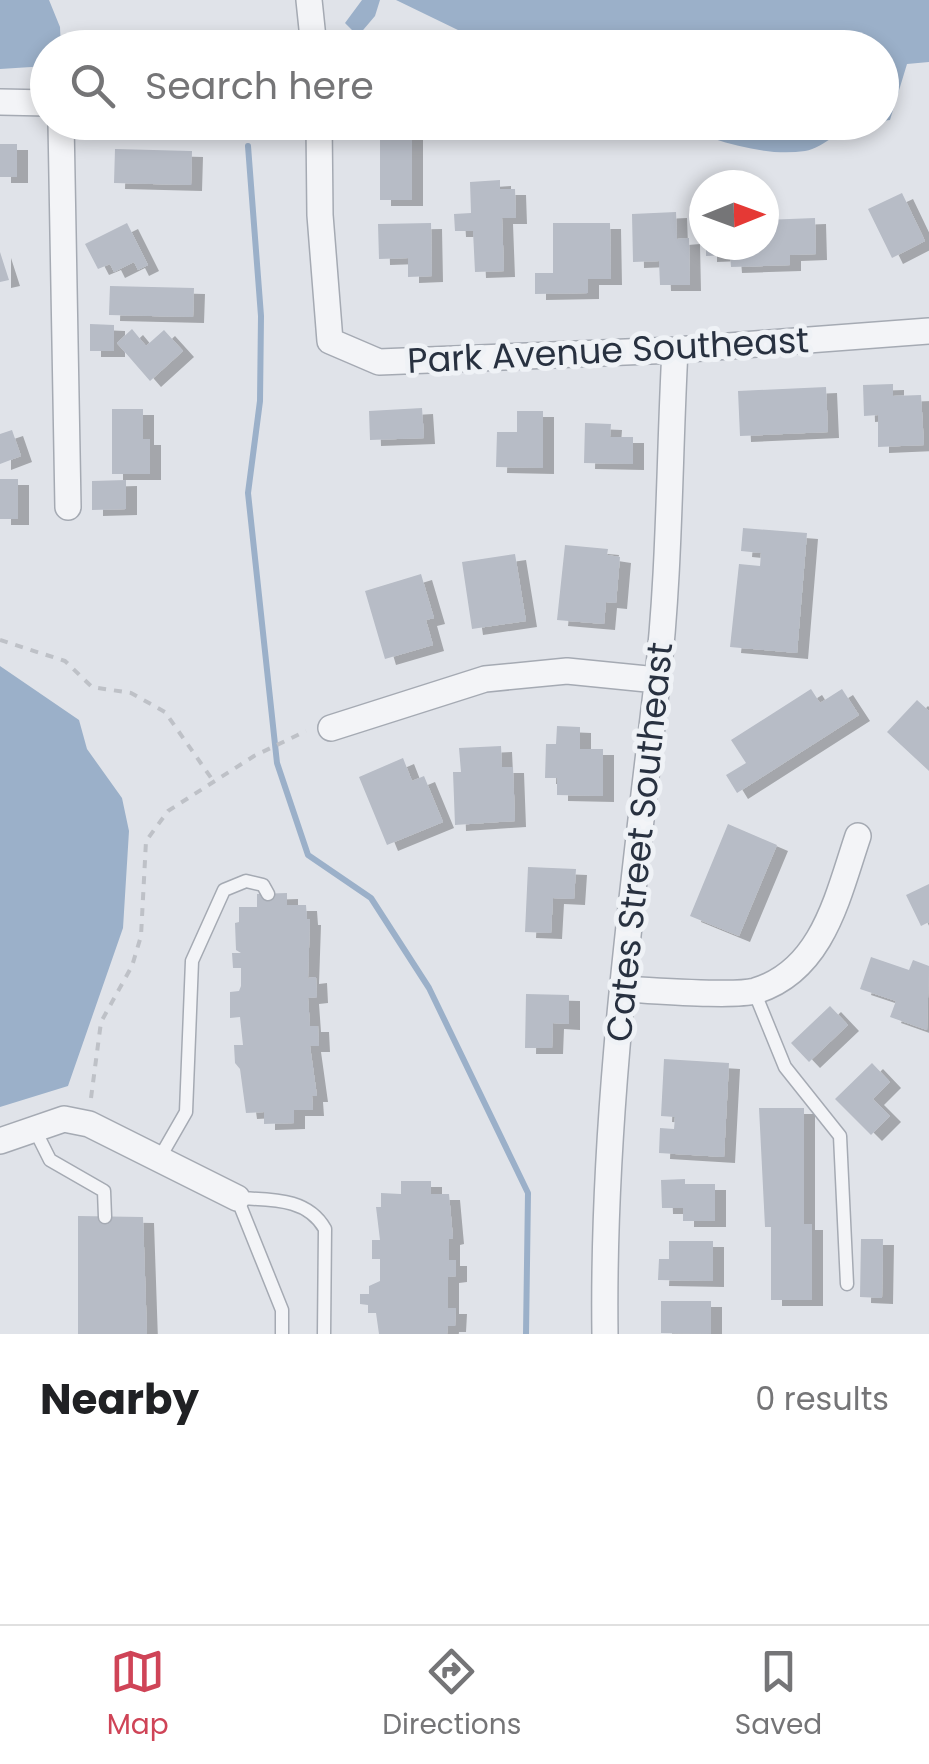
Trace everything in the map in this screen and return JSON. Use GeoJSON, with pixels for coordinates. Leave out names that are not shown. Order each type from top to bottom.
{"type":"FeatureCollection","features":[{"type":"Feature","properties":{"kind":"street"},"geometry":{"type":"LineString","coordinates":[[309,0],[312,30]]}},
{"type":"Feature","properties":{"kind":"street"},"geometry":{"type":"LineString","coordinates":[[0,102],[30,103]]}},
{"type":"Feature","properties":{"kind":"street"},"geometry":{"type":"LineString","coordinates":[[61,140],[68,506]]}},
{"type":"Feature","properties":{"kind":"street","name":"Park Avenue Southeast"},"geometry":{"type":"LineString","coordinates":[[319,140],[320,215],[330,342],[379,362],[675,350],[929,331]]}},
{"type":"Feature","properties":{"kind":"street","name":"Cates Street Southeast"},"geometry":{"type":"LineString","coordinates":[[605,1334],[604,1262],[622,989],[658,680],[675,350]]}},
{"type":"Feature","properties":{"kind":"street"},"geometry":{"type":"LineString","coordinates":[[331,728],[485,678],[567,671],[658,680]]}},
{"type":"Feature","properties":{"kind":"street"},"geometry":{"type":"LineString","coordinates":[[622,989],[754,992],[802,964],[829,924],[858,836]]}},
{"type":"Feature","properties":{"kind":"street"},"geometry":{"type":"LineString","coordinates":[[0,1141],[64,1119],[89,1124],[237,1198]]}},
{"type":"Feature","properties":{"kind":"lane"},"geometry":{"type":"LineString","coordinates":[[159,1159],[186,1112],[192,961],[224,890],[246,880],[263,886],[268,894]]}},
{"type":"Feature","properties":{"kind":"lane"},"geometry":{"type":"LineString","coordinates":[[754,992],[785,1068],[840,1136],[847,1284]]}},
{"type":"Feature","properties":{"kind":"lane"},"geometry":{"type":"LineString","coordinates":[[35,1130],[50,1160],[104,1191],[106,1217]]}},
{"type":"Feature","properties":{"kind":"lane"},"geometry":{"type":"LineString","coordinates":[[282,1334],[282,1310],[237,1198],[284,1201],[318,1216],[325,1229],[324,1334]]}},
{"type":"Feature","properties":{"kind":"path"},"geometry":{"type":"LineString","coordinates":[[0,640],[65,660],[92,687],[132,693],[165,712],[214,782]]}},
{"type":"Feature","properties":{"kind":"path"},"geometry":{"type":"LineString","coordinates":[[76,1099],[91,1099],[100,1022],[132,966],[141,936],[146,841],[168,811],[296,732]]}},
{"type":"Feature","properties":{"kind":"water"},"geometry":{"type":"Polygon","coordinates":[[[0,0],[49,0],[60,30],[30,30],[30,67],[0,69],[0,0]]]}},
{"type":"Feature","properties":{"kind":"water"},"geometry":{"type":"Polygon","coordinates":[[[362,0],[380,0],[375,16],[363,30],[352,30],[345,23],[362,0]]]}},
{"type":"Feature","properties":{"kind":"water"},"geometry":{"type":"Polygon","coordinates":[[[396,0],[929,0],[929,62],[907,64],[899,90],[899,30],[458,30],[396,0]]]}},
{"type":"Feature","properties":{"kind":"water"},"geometry":{"type":"Polygon","coordinates":[[[720,140],[828,140],[812,149],[787,152],[720,140]]]}},
{"type":"Feature","properties":{"kind":"water"},"geometry":{"type":"Polygon","coordinates":[[[0,666],[79,720],[87,749],[122,798],[129,831],[123,928],[68,1086],[0,1107],[0,666]]]}},
{"type":"Feature","properties":{"kind":"building"},"geometry":{"type":"Polygon","coordinates":[[[380,140],[412,140],[412,200],[380,200],[380,140]]]}},
{"type":"Feature","properties":{"kind":"building"},"geometry":{"type":"Polygon","coordinates":[[[0,144],[17,144],[17,177],[0,177],[0,144]]]}},
{"type":"Feature","properties":{"kind":"building"},"geometry":{"type":"Polygon","coordinates":[[[115,149],[192,151],[191,185],[114,183],[115,149]]]}},
{"type":"Feature","properties":{"kind":"building"},"geometry":{"type":"Polygon","coordinates":[[[500,180],[500,189],[515,189],[516,218],[502,218],[504,271],[475,272],[473,231],[455,231],[454,214],[471,213],[470,182],[500,180]]]}},
{"type":"Feature","properties":{"kind":"building"},"geometry":{"type":"Polygon","coordinates":[[[902,193],[925,241],[892,258],[868,209],[902,193]]]}},
{"type":"Feature","properties":{"kind":"building"},"geometry":{"type":"Polygon","coordinates":[[[676,212],[677,239],[689,238],[690,285],[660,285],[659,261],[633,262],[632,214],[676,212]]]}},
{"type":"Feature","properties":{"kind":"building"},"geometry":{"type":"Polygon","coordinates":[[[815,218],[816,254],[790,255],[790,265],[731,267],[730,260],[779,260],[779,219],[815,218]]]}},
{"type":"Feature","properties":{"kind":"building"},"geometry":{"type":"Polygon","coordinates":[[[127,223],[148,265],[138,270],[134,262],[114,272],[110,264],[98,269],[85,244],[127,223]]]}},
{"type":"Feature","properties":{"kind":"building"},"geometry":{"type":"Polygon","coordinates":[[[431,223],[432,276],[408,277],[408,258],[379,259],[378,224],[431,223]]]}},
{"type":"Feature","properties":{"kind":"building"},"geometry":{"type":"Polygon","coordinates":[[[553,223],[610,223],[611,279],[588,279],[588,293],[535,294],[535,273],[553,273],[553,223]]]}},
{"type":"Feature","properties":{"kind":"building"},"geometry":{"type":"Polygon","coordinates":[[[0,252],[9,280],[0,282],[0,252]]]}},
{"type":"Feature","properties":{"kind":"building"},"geometry":{"type":"Polygon","coordinates":[[[110,286],[194,288],[193,317],[109,315],[110,286]]]}},
{"type":"Feature","properties":{"kind":"building"},"geometry":{"type":"Polygon","coordinates":[[[90,324],[114,325],[114,351],[90,351],[90,324]]]}},
{"type":"Feature","properties":{"kind":"building"},"geometry":{"type":"Polygon","coordinates":[[[132,329],[146,346],[164,330],[183,351],[150,381],[117,343],[132,329]]]}},
{"type":"Feature","properties":{"kind":"building"},"geometry":{"type":"Polygon","coordinates":[[[893,384],[893,396],[921,395],[924,445],[878,447],[878,415],[864,416],[863,385],[893,384]]]}},
{"type":"Feature","properties":{"kind":"building"},"geometry":{"type":"Polygon","coordinates":[[[826,387],[828,432],[740,436],[738,391],[826,387]]]}},
{"type":"Feature","properties":{"kind":"building"},"geometry":{"type":"Polygon","coordinates":[[[422,408],[424,438],[370,440],[369,411],[422,408]]]}},
{"type":"Feature","properties":{"kind":"building"},"geometry":{"type":"Polygon","coordinates":[[[112,409],[143,409],[143,439],[150,439],[150,474],[112,474],[112,409]]]}},
{"type":"Feature","properties":{"kind":"building"},"geometry":{"type":"Polygon","coordinates":[[[517,411],[543,411],[543,468],[496,467],[497,432],[517,432],[517,411]]]}},
{"type":"Feature","properties":{"kind":"building"},"geometry":{"type":"Polygon","coordinates":[[[585,423],[611,424],[610,437],[633,437],[633,464],[584,463],[585,423]]]}},
{"type":"Feature","properties":{"kind":"building"},"geometry":{"type":"Polygon","coordinates":[[[12,430],[21,456],[0,464],[0,434],[12,430]]]}},
{"type":"Feature","properties":{"kind":"building"},"geometry":{"type":"Polygon","coordinates":[[[0,479],[18,479],[18,519],[0,519],[0,479]]]}},
{"type":"Feature","properties":{"kind":"building"},"geometry":{"type":"Polygon","coordinates":[[[126,480],[126,509],[92,510],[92,481],[126,480]]]}},
{"type":"Feature","properties":{"kind":"building"},"geometry":{"type":"Polygon","coordinates":[[[743,528],[807,533],[797,653],[730,647],[739,564],[760,566],[761,553],[741,551],[743,528]]]}},
{"type":"Feature","properties":{"kind":"building"},"geometry":{"type":"Polygon","coordinates":[[[565,545],[608,549],[607,555],[620,557],[616,603],[606,602],[604,624],[557,620],[565,545]]]}},
{"type":"Feature","properties":{"kind":"building"},"geometry":{"type":"Polygon","coordinates":[[[515,554],[526,621],[472,629],[462,562],[515,554]]]}},
{"type":"Feature","properties":{"kind":"building"},"geometry":{"type":"Polygon","coordinates":[[[421,574],[434,618],[426,620],[433,645],[385,659],[365,591],[421,574]]]}},
{"type":"Feature","properties":{"kind":"building"},"geometry":{"type":"Polygon","coordinates":[[[811,689],[820,703],[842,689],[859,715],[737,793],[726,775],[746,763],[731,740],[811,689]]]}},
{"type":"Feature","properties":{"kind":"building"},"geometry":{"type":"Polygon","coordinates":[[[917,700],[929,711],[929,771],[887,732],[917,700]]]}},
{"type":"Feature","properties":{"kind":"building"},"geometry":{"type":"Polygon","coordinates":[[[557,726],[580,727],[580,749],[603,749],[603,796],[557,795],[557,778],[545,778],[546,744],[556,744],[557,726]]]}},
{"type":"Feature","properties":{"kind":"building"},"geometry":{"type":"Polygon","coordinates":[[[501,746],[502,767],[513,767],[515,821],[455,825],[453,772],[461,772],[459,748],[501,746]]]}},
{"type":"Feature","properties":{"kind":"building"},"geometry":{"type":"Polygon","coordinates":[[[403,758],[412,781],[424,776],[443,822],[387,845],[359,777],[403,758]]]}},
{"type":"Feature","properties":{"kind":"building"},"geometry":{"type":"Polygon","coordinates":[[[728,824],[777,845],[739,936],[690,916],[728,824]]]}},
{"type":"Feature","properties":{"kind":"building"},"geometry":{"type":"Polygon","coordinates":[[[528,867],[576,869],[574,899],[553,898],[551,933],[525,932],[528,867]]]}},
{"type":"Feature","properties":{"kind":"building"},"geometry":{"type":"Polygon","coordinates":[[[929,884],[929,922],[921,926],[906,895],[929,884]]]}},
{"type":"Feature","properties":{"kind":"building"},"geometry":{"type":"Polygon","coordinates":[[[287,893],[287,905],[306,905],[310,919],[308,978],[316,977],[317,997],[308,998],[310,1026],[318,1026],[319,1046],[310,1046],[317,1096],[312,1096],[313,1110],[294,1110],[294,1123],[264,1124],[264,1112],[246,1113],[240,1069],[235,1063],[234,1045],[243,1045],[240,1017],[230,1018],[230,992],[239,991],[241,968],[233,968],[232,953],[241,953],[236,950],[239,907],[257,907],[257,894],[287,893]]]}},
{"type":"Feature","properties":{"kind":"building"},"geometry":{"type":"Polygon","coordinates":[[[871,957],[909,970],[913,960],[929,966],[927,1030],[890,1017],[896,1001],[860,989],[871,957]]]}},
{"type":"Feature","properties":{"kind":"building"},"geometry":{"type":"Polygon","coordinates":[[[526,994],[569,995],[569,1024],[553,1023],[552,1048],[525,1048],[526,994]]]}},
{"type":"Feature","properties":{"kind":"building"},"geometry":{"type":"Polygon","coordinates":[[[830,1006],[848,1025],[809,1062],[791,1043],[830,1006]]]}},
{"type":"Feature","properties":{"kind":"building"},"geometry":{"type":"Polygon","coordinates":[[[664,1059],[729,1063],[724,1157],[659,1153],[660,1128],[674,1129],[675,1117],[661,1116],[664,1059]]]}},
{"type":"Feature","properties":{"kind":"building"},"geometry":{"type":"Polygon","coordinates":[[[872,1063],[890,1082],[873,1099],[890,1116],[871,1135],[835,1099],[872,1063]]]}},
{"type":"Feature","properties":{"kind":"building"},"geometry":{"type":"Polygon","coordinates":[[[759,1108],[804,1108],[804,1224],[812,1224],[812,1300],[771,1300],[771,1227],[765,1227],[759,1108]]]}},
{"type":"Feature","properties":{"kind":"building"},"geometry":{"type":"Polygon","coordinates":[[[685,1179],[685,1184],[715,1184],[715,1221],[683,1221],[683,1208],[662,1208],[661,1180],[685,1179]]]}},
{"type":"Feature","properties":{"kind":"building"},"geometry":{"type":"Polygon","coordinates":[[[401,1181],[431,1181],[431,1194],[449,1194],[453,1238],[449,1239],[449,1260],[456,1260],[456,1276],[448,1277],[448,1308],[456,1308],[455,1326],[448,1326],[447,1334],[379,1334],[376,1313],[368,1313],[368,1305],[360,1304],[360,1294],[369,1294],[369,1286],[380,1281],[380,1259],[372,1259],[372,1240],[380,1240],[376,1207],[381,1207],[381,1193],[401,1194],[401,1181]]]}},
{"type":"Feature","properties":{"kind":"building"},"geometry":{"type":"Polygon","coordinates":[[[78,1216],[143,1217],[147,1334],[78,1334],[78,1216]]]}},
{"type":"Feature","properties":{"kind":"building"},"geometry":{"type":"Polygon","coordinates":[[[861,1239],[883,1239],[882,1298],[860,1297],[861,1239]]]}},
{"type":"Feature","properties":{"kind":"building"},"geometry":{"type":"Polygon","coordinates":[[[669,1241],[713,1241],[713,1281],[658,1280],[659,1259],[669,1259],[669,1241]]]}},
{"type":"Feature","properties":{"kind":"building"},"geometry":{"type":"Polygon","coordinates":[[[661,1301],[711,1301],[711,1334],[661,1333],[661,1301]]]}},
{"type":"Feature","properties":{"kind":"waterway"},"geometry":{"type":"LineString","coordinates":[[248,146],[261,316],[260,401],[248,493],[277,763],[308,855],[371,898],[429,988],[528,1193],[526,1334]]}}]}
